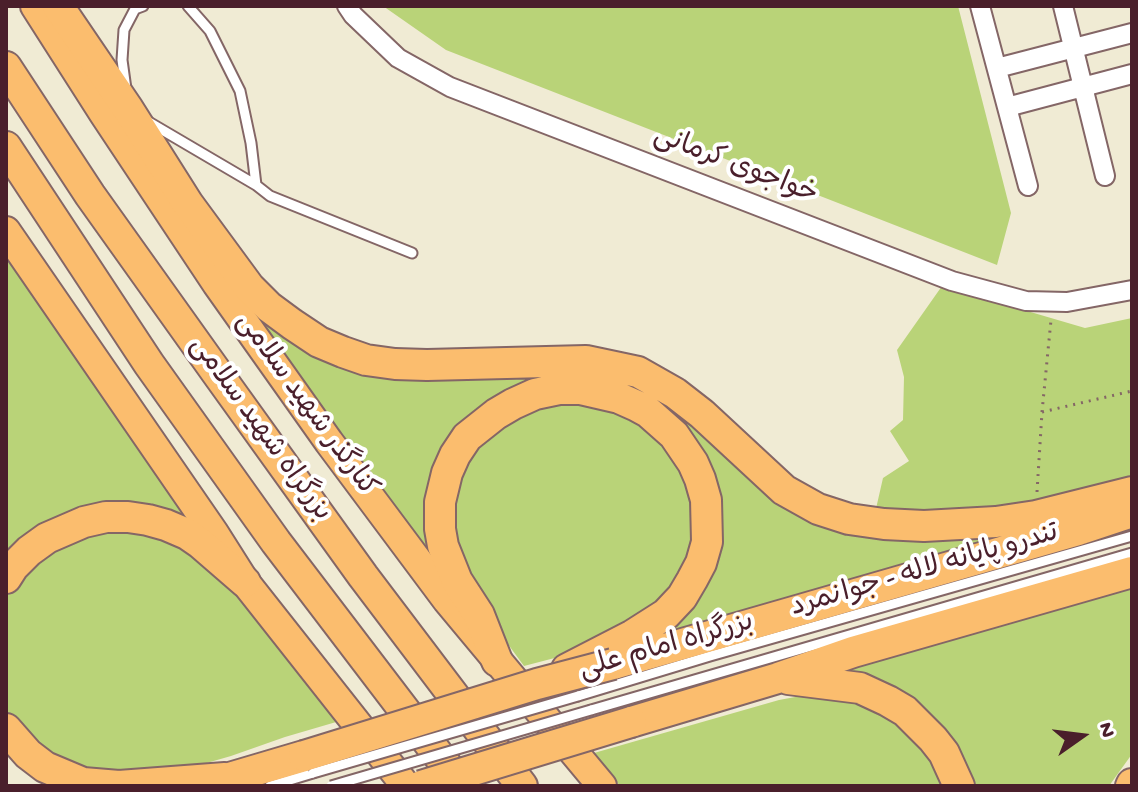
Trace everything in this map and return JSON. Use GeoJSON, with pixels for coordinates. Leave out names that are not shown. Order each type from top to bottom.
{"type":"FeatureCollection","features":[{"type":"Feature","properties":{"kind":"highway"},"geometry":{"type":"LineString","coordinates":[[58,6],[188,204],[249,287],[269,307],[319,342],[366,360],[395,364],[586,361],[638,372],[675,393],[702,414],[784,490],[818,509],[849,519],[924,526],[996,522],[1036,516],[1132,492]]}},
{"type":"Feature","properties":{"kind":"highway","name":"بزرگراه شهید سلامی"},"geometry":{"type":"LineString","coordinates":[[6,67],[90,195],[235,399],[363,576],[522,786]]}},
{"type":"Feature","properties":{"kind":"highway","name":"بزرگراه شهید سلامی"},"geometry":{"type":"LineString","coordinates":[[6,147],[185,415],[276,542],[462,786]]}},
{"type":"Feature","properties":{"kind":"highway"},"geometry":{"type":"LineString","coordinates":[[497,661],[479,615],[457,581],[443,546],[440,502],[455,455],[467,437],[482,424],[535,394],[580,389],[619,398],[648,412],[674,435],[700,479],[708,522],[701,563],[682,597],[666,614],[633,635],[537,684]]}},
{"type":"Feature","properties":{"kind":"highway","name":"بزرگراه امام علی"},"geometry":{"type":"LineString","coordinates":[[6,729],[28,754],[45,767],[83,783],[119,786],[214,782],[308,764],[537,684],[1132,512]]}},
{"type":"Feature","properties":{"kind":"highway"},"geometry":{"type":"LineString","coordinates":[[6,578],[21,559],[47,538],[84,522],[106,517],[128,517],[166,525],[187,534],[245,582]]}},
{"type":"Feature","properties":{"kind":"highway"},"geometry":{"type":"LineString","coordinates":[[421,786],[778,678],[853,652],[1132,572]]}},
{"type":"Feature","properties":{"kind":"highway"},"geometry":{"type":"LineString","coordinates":[[778,678],[860,688],[905,711],[944,753],[959,786]]}},
{"type":"Feature","properties":{"kind":"main road","name":"کنارگذر شهید سلامی"},"geometry":{"type":"LineString","coordinates":[[35,6],[243,321],[329,442],[447,600],[602,786]]}},
{"type":"Feature","properties":{"kind":"main road"},"geometry":{"type":"LineString","coordinates":[[6,231],[245,582],[406,786]]}},
{"type":"Feature","properties":{"kind":"street","name":"خواجوی کرمانی"},"geometry":{"type":"LineString","coordinates":[[347,6],[398,58],[450,87],[952,281],[1026,301],[1067,302],[1132,290]]}},
{"type":"Feature","properties":{"kind":"street"},"geometry":{"type":"LineString","coordinates":[[980,6],[1028,186]]}},
{"type":"Feature","properties":{"kind":"street"},"geometry":{"type":"LineString","coordinates":[[1063,6],[1105,176]]}},
{"type":"Feature","properties":{"kind":"street"},"geometry":{"type":"LineString","coordinates":[[997,68],[1132,33]]}},
{"type":"Feature","properties":{"kind":"street"},"geometry":{"type":"LineString","coordinates":[[1007,107],[1132,74]]}},
{"type":"Feature","properties":{"kind":"lane"},"geometry":{"type":"LineString","coordinates":[[143,6],[135,9],[124,30],[122,60],[128,109],[270,196],[412,253]]}},
{"type":"Feature","properties":{"kind":"lane"},"geometry":{"type":"LineString","coordinates":[[188,6],[210,31],[240,91],[256,185]]}},
{"type":"Feature","properties":{"kind":"lane","name":"تندرو پایانه لاله - جوانمرد"},"geometry":{"type":"LineString","coordinates":[[270,786],[308,764],[578,696],[1132,536]]}},
{"type":"Feature","properties":{"kind":"lane"},"geometry":{"type":"LineString","coordinates":[[331,786],[1132,553]]}},
{"type":"Feature","properties":{"kind":"path"},"geometry":{"type":"LineString","coordinates":[[1036,516],[1053,302]]}},
{"type":"Feature","properties":{"kind":"path"},"geometry":{"type":"LineString","coordinates":[[1042,412],[1132,391]]}},
{"type":"Feature","properties":{"kind":"green space"},"geometry":{"type":"Polygon","coordinates":[[[383,6],[958,6],[1011,213],[997,265],[446,50],[383,6]]]}},
{"type":"Feature","properties":{"kind":"green space"},"geometry":{"type":"Polygon","coordinates":[[[6,241],[228,563],[155,515],[6,562],[6,241]]]}},
{"type":"Feature","properties":{"kind":"green space"},"geometry":{"type":"Polygon","coordinates":[[[942,286],[1085,328],[1132,318],[1132,475],[1089,491],[990,513],[875,513],[883,478],[909,461],[890,431],[903,420],[904,377],[897,350],[942,286]]]}},
{"type":"Feature","properties":{"kind":"green space"},"geometry":{"type":"Polygon","coordinates":[[[248,305],[292,338],[632,382],[659,398],[796,511],[1072,517],[932,555],[647,641],[663,624],[711,495],[606,386],[463,432],[432,566],[248,305]]]}},
{"type":"Feature","properties":{"kind":"green space"},"geometry":{"type":"Polygon","coordinates":[[[593,397],[672,442],[702,519],[671,599],[566,655],[524,666],[469,591],[447,497],[459,458],[520,407],[593,397]]]}},
{"type":"Feature","properties":{"kind":"green space"},"geometry":{"type":"Polygon","coordinates":[[[125,523],[212,561],[343,720],[196,766],[74,774],[6,721],[6,588],[40,550],[125,523]]]}},
{"type":"Feature","properties":{"kind":"green space"},"geometry":{"type":"Polygon","coordinates":[[[1132,589],[1132,754],[1109,786],[969,786],[965,770],[828,674],[1132,589]]]}},
{"type":"Feature","properties":{"kind":"green space"},"geometry":{"type":"Polygon","coordinates":[[[817,693],[892,710],[954,786],[620,786],[594,753],[779,700],[817,693]]]}}]}
